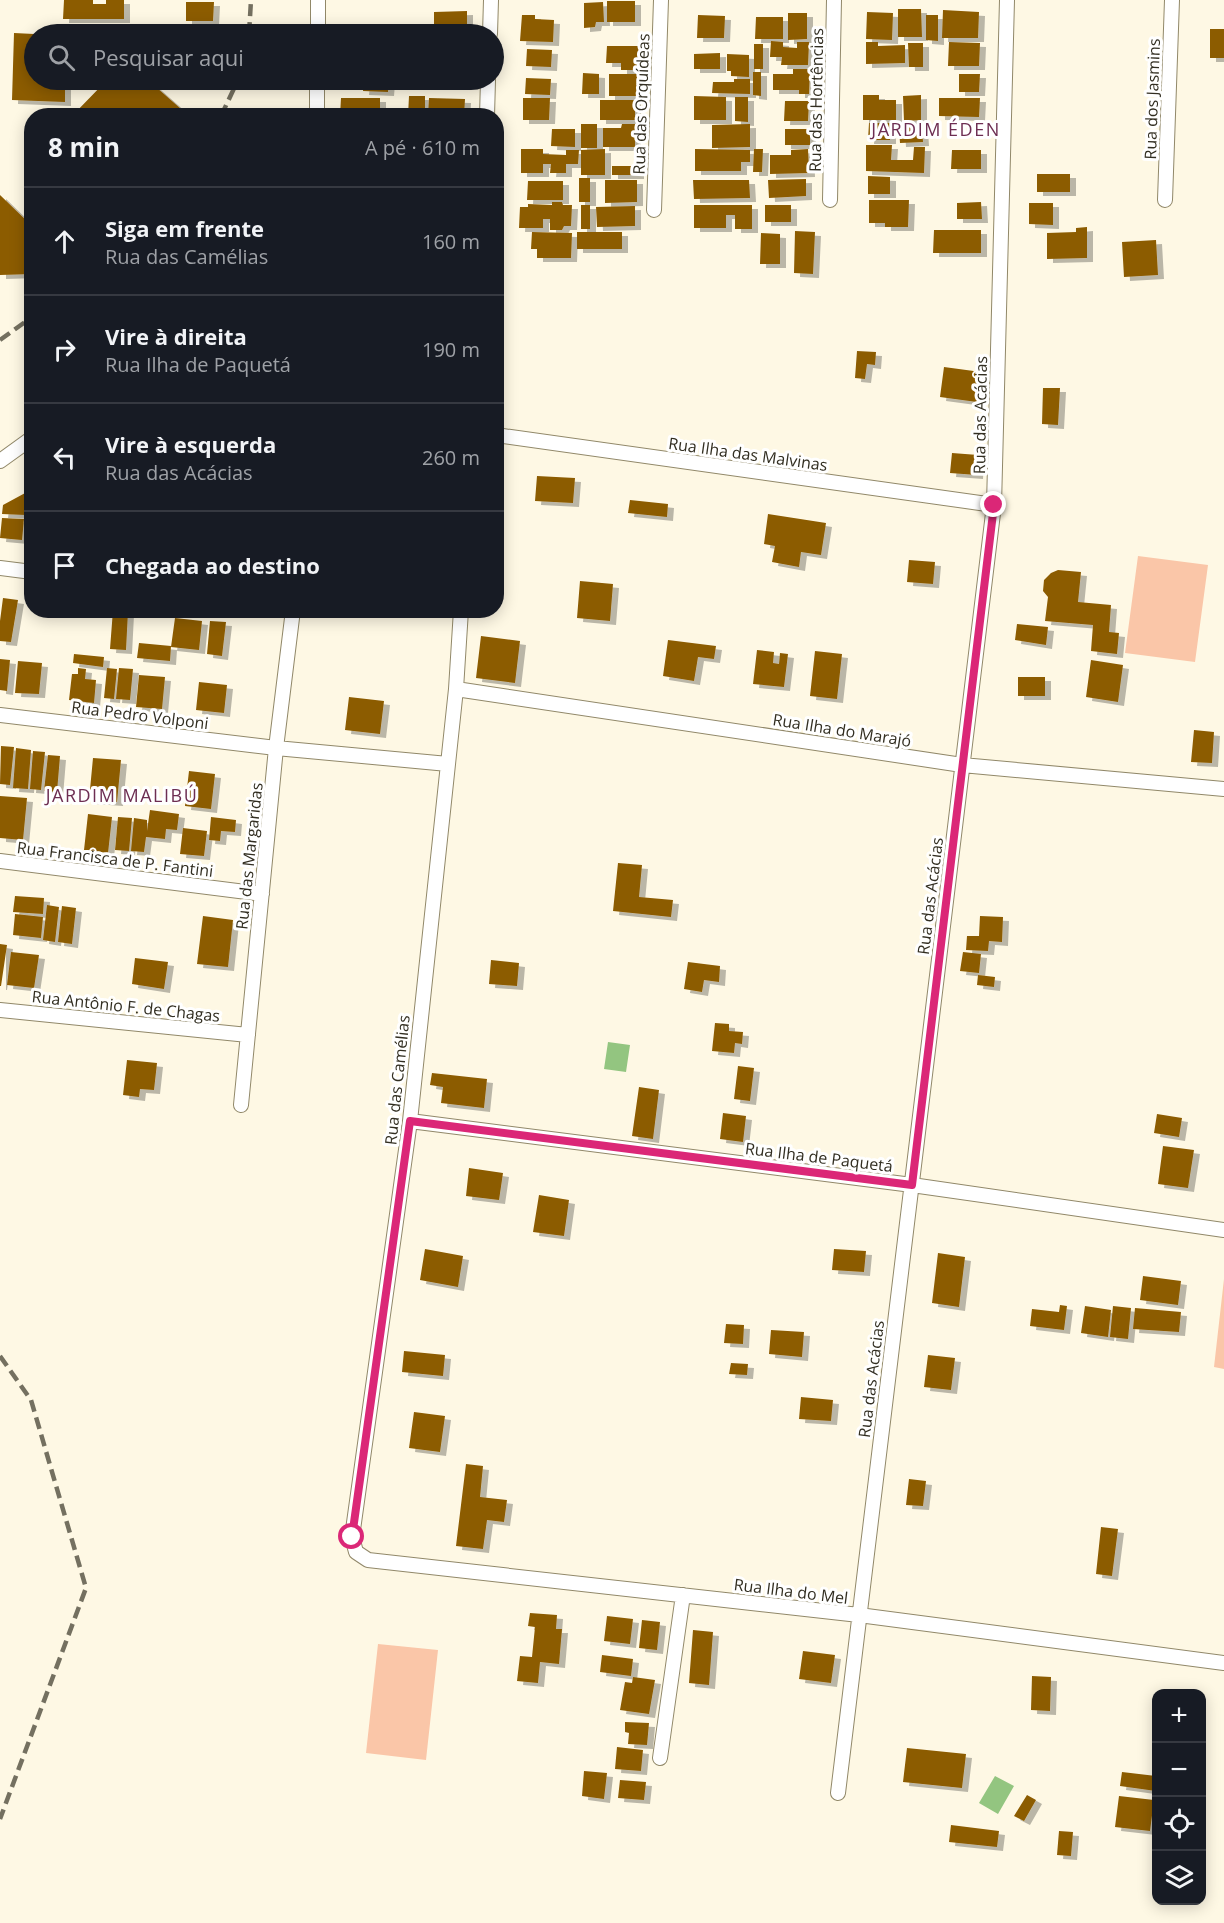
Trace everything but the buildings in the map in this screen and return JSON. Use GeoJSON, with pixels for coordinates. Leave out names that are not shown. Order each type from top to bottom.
{"type":"FeatureCollection","features":[{"type":"Feature","properties":{"kind":"street"},"geometry":{"type":"LineString","coordinates":[[318,0],[318,24]]}},
{"type":"Feature","properties":{"kind":"street"},"geometry":{"type":"LineString","coordinates":[[490,24],[491,0]]}},
{"type":"Feature","properties":{"kind":"street","name":"Rua das Orquídeas"},"geometry":{"type":"LineString","coordinates":[[654,210],[660,0]]}},
{"type":"Feature","properties":{"kind":"street","name":"Rua das Hortências"},"geometry":{"type":"LineString","coordinates":[[830,200],[834,0]]}},
{"type":"Feature","properties":{"kind":"street","name":"Rua das Acácias"},"geometry":{"type":"LineString","coordinates":[[838,1793],[994,505],[1007,0]]}},
{"type":"Feature","properties":{"kind":"street","name":"Rua dos Jasmins"},"geometry":{"type":"LineString","coordinates":[[1165,200],[1172,0]]}},
{"type":"Feature","properties":{"kind":"street"},"geometry":{"type":"LineString","coordinates":[[317,90],[317,108]]}},
{"type":"Feature","properties":{"kind":"street"},"geometry":{"type":"LineString","coordinates":[[487,108],[488,90]]}},
{"type":"Feature","properties":{"kind":"street","name":"Rua Ilha das Malvinas"},"geometry":{"type":"LineString","coordinates":[[504,436],[994,505]]}},
{"type":"Feature","properties":{"kind":"street"},"geometry":{"type":"LineString","coordinates":[[0,462],[24,444]]}},
{"type":"Feature","properties":{"kind":"street"},"geometry":{"type":"LineString","coordinates":[[0,568],[24,571]]}},
{"type":"Feature","properties":{"kind":"street","name":"Rua das Margaridas"},"geometry":{"type":"LineString","coordinates":[[241,1105],[276,748],[292,618]]}},
{"type":"Feature","properties":{"kind":"street","name":"Rua das Camélias"},"geometry":{"type":"LineString","coordinates":[[356,1552],[352,1537],[410,1121],[456,689],[460,618]]}},
{"type":"Feature","properties":{"kind":"street","name":"Rua Ilha do Marajó"},"geometry":{"type":"LineString","coordinates":[[456,689],[962,765],[1224,789]]}},
{"type":"Feature","properties":{"kind":"street","name":"Rua Pedro Volponi"},"geometry":{"type":"LineString","coordinates":[[0,715],[276,748],[448,764]]}},
{"type":"Feature","properties":{"kind":"street","name":"Rua Francisca de P. Fantini"},"geometry":{"type":"LineString","coordinates":[[0,861],[262,894]]}},
{"type":"Feature","properties":{"kind":"street","name":"Rua Antônio F. de Chagas"},"geometry":{"type":"LineString","coordinates":[[0,1010],[248,1035]]}},
{"type":"Feature","properties":{"kind":"street","name":"Rua Ilha de Paquetá"},"geometry":{"type":"LineString","coordinates":[[410,1121],[912,1185],[1224,1230]]}},
{"type":"Feature","properties":{"kind":"street","name":"Rua Ilha do Mel"},"geometry":{"type":"LineString","coordinates":[[356,1552],[368,1560],[859,1615],[1224,1663]]}},
{"type":"Feature","properties":{"kind":"street"},"geometry":{"type":"LineString","coordinates":[[660,1758],[683,1595]]}},
{"type":"Feature","properties":{"kind":"shaded area"},"geometry":{"type":"Polygon","coordinates":[[[1138,556],[1208,565],[1195,662],[1125,653],[1138,556]]]}},
{"type":"Feature","properties":{"kind":"shaded area"},"geometry":{"type":"Polygon","coordinates":[[[608,1042],[630,1045],[626,1072],[604,1069],[608,1042]]]}},
{"type":"Feature","properties":{"kind":"shaded area"},"geometry":{"type":"Polygon","coordinates":[[[1224,1279],[1224,1369],[1214,1367],[1224,1279]]]}},
{"type":"Feature","properties":{"kind":"shaded area"},"geometry":{"type":"Polygon","coordinates":[[[378,1644],[438,1650],[426,1760],[366,1753],[378,1644]]]}},
{"type":"Feature","properties":{"kind":"shaded area"},"geometry":{"type":"Polygon","coordinates":[[[995,1776],[1014,1786],[998,1814],[979,1803],[995,1776]]]}},
{"type":"Feature","properties":{"kind":"railway"},"geometry":{"type":"LineString","coordinates":[[250,24],[251,0]]}},
{"type":"Feature","properties":{"kind":"railway"},"geometry":{"type":"LineString","coordinates":[[225,108],[233,90]]}},
{"type":"Feature","properties":{"kind":"railway"},"geometry":{"type":"LineString","coordinates":[[0,340],[24,323]]}},
{"type":"Feature","properties":{"kind":"railway"},"geometry":{"type":"LineString","coordinates":[[0,1356],[31,1400],[86,1588],[0,1819]]}},
{"type":"Feature","properties":{"kind":"district","name":"JARDIM ÉDEN"},"geometry":{"type":"Point","coordinates":[936,129]}},
{"type":"Feature","properties":{"kind":"district","name":"JARDIM MALIBÚ"},"geometry":{"type":"Point","coordinates":[122,795]}},
{"type":"Feature","properties":{"kind":"route"},"geometry":{"type":"LineString","coordinates":[[352,1537],[410,1121],[912,1185],[994,505]]}}]}
